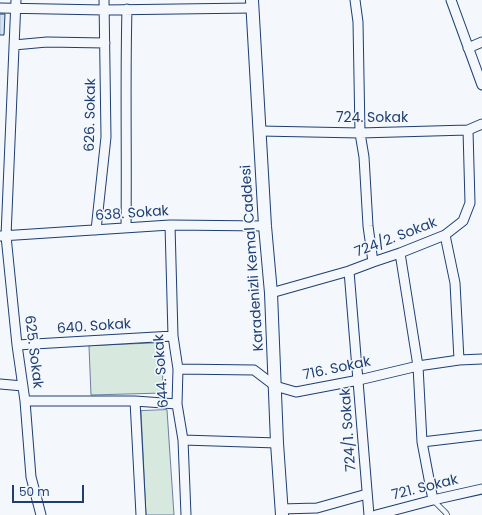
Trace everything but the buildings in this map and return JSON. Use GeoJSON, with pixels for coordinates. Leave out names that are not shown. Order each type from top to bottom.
{"type":"FeatureCollection","features":[{"type":"Feature","properties":{"kind":"street","name":"626. Sokak"},"geometry":{"type":"LineString","coordinates":[[96,230],[106,137],[104,0]]}},
{"type":"Feature","properties":{"kind":"street"},"geometry":{"type":"LineString","coordinates":[[355,0],[358,22],[360,133],[364,157],[368,226],[373,262]]}},
{"type":"Feature","properties":{"kind":"street"},"geometry":{"type":"LineString","coordinates":[[451,0],[482,85]]}},
{"type":"Feature","properties":{"kind":"street"},"geometry":{"type":"LineString","coordinates":[[0,8],[16,4],[104,10],[180,10],[252,3]]}},
{"type":"Feature","properties":{"kind":"street","name":"Karadenizli Kemal Caddesi"},"geometry":{"type":"LineString","coordinates":[[252,3],[265,226],[271,293],[277,443],[282,512]]}},
{"type":"Feature","properties":{"kind":"street","name":"625. Sokak"},"geometry":{"type":"LineString","coordinates":[[16,4],[3,236],[25,401],[31,477],[42,515]]}},
{"type":"Feature","properties":{"kind":"street"},"geometry":{"type":"LineString","coordinates":[[126,228],[127,149],[125,75],[127,9]]}},
{"type":"Feature","properties":{"kind":"street"},"geometry":{"type":"LineString","coordinates":[[14,45],[47,42],[105,42]]}},
{"type":"Feature","properties":{"kind":"street"},"geometry":{"type":"LineString","coordinates":[[468,48],[482,42]]}},
{"type":"Feature","properties":{"kind":"street","name":"724. Sokak"},"geometry":{"type":"LineString","coordinates":[[260,131],[360,133],[468,130],[482,124]]}},
{"type":"Feature","properties":{"kind":"street","name":"724/2. Sokak"},"geometry":{"type":"LineString","coordinates":[[271,293],[349,271],[400,253],[445,235],[463,222],[470,203],[468,130]]}},
{"type":"Feature","properties":{"kind":"street","name":"638. Sokak"},"geometry":{"type":"LineString","coordinates":[[3,236],[170,225],[265,226]]}},
{"type":"Feature","properties":{"kind":"street","name":"644. Sokak"},"geometry":{"type":"LineString","coordinates":[[170,225],[173,336],[178,369],[177,404],[183,440],[186,515]]}},
{"type":"Feature","properties":{"kind":"street"},"geometry":{"type":"LineString","coordinates":[[445,235],[455,283],[459,360]]}},
{"type":"Feature","properties":{"kind":"street"},"geometry":{"type":"LineString","coordinates":[[400,253],[418,366],[422,442],[433,500]]}},
{"type":"Feature","properties":{"kind":"street","name":"724/1. Sokak"},"geometry":{"type":"LineString","coordinates":[[349,271],[369,515]]}},
{"type":"Feature","properties":{"kind":"street","name":"640. Sokak"},"geometry":{"type":"LineString","coordinates":[[17,346],[173,336]]}},
{"type":"Feature","properties":{"kind":"street","name":"716. Sokak"},"geometry":{"type":"LineString","coordinates":[[178,369],[254,370],[275,386],[296,392],[359,380],[418,366],[482,358]]}},
{"type":"Feature","properties":{"kind":"street"},"geometry":{"type":"LineString","coordinates":[[0,384],[23,386]]}},
{"type":"Feature","properties":{"kind":"street"},"geometry":{"type":"LineString","coordinates":[[25,401],[134,401],[177,404]]}},
{"type":"Feature","properties":{"kind":"street"},"geometry":{"type":"LineString","coordinates":[[134,401],[141,515]]}},
{"type":"Feature","properties":{"kind":"street"},"geometry":{"type":"LineString","coordinates":[[422,442],[482,435]]}},
{"type":"Feature","properties":{"kind":"street"},"geometry":{"type":"LineString","coordinates":[[183,440],[277,443]]}},
{"type":"Feature","properties":{"kind":"street","name":"721. Sokak"},"geometry":{"type":"LineString","coordinates":[[376,515],[482,489]]}},
{"type":"Feature","properties":{"kind":"street"},"geometry":{"type":"LineString","coordinates":[[282,512],[318,508],[368,494]]}},
{"type":"Feature","properties":{"kind":"lane"},"geometry":{"type":"LineString","coordinates":[[433,500],[447,515]]}},
{"type":"Feature","properties":{"kind":"shaded area"},"geometry":{"type":"Polygon","coordinates":[[[162,343],[163,393],[91,395],[89,346],[162,343]]]}},
{"type":"Feature","properties":{"kind":"shaded area"},"geometry":{"type":"Polygon","coordinates":[[[167,410],[174,515],[146,515],[141,411],[167,410]]]}}]}
